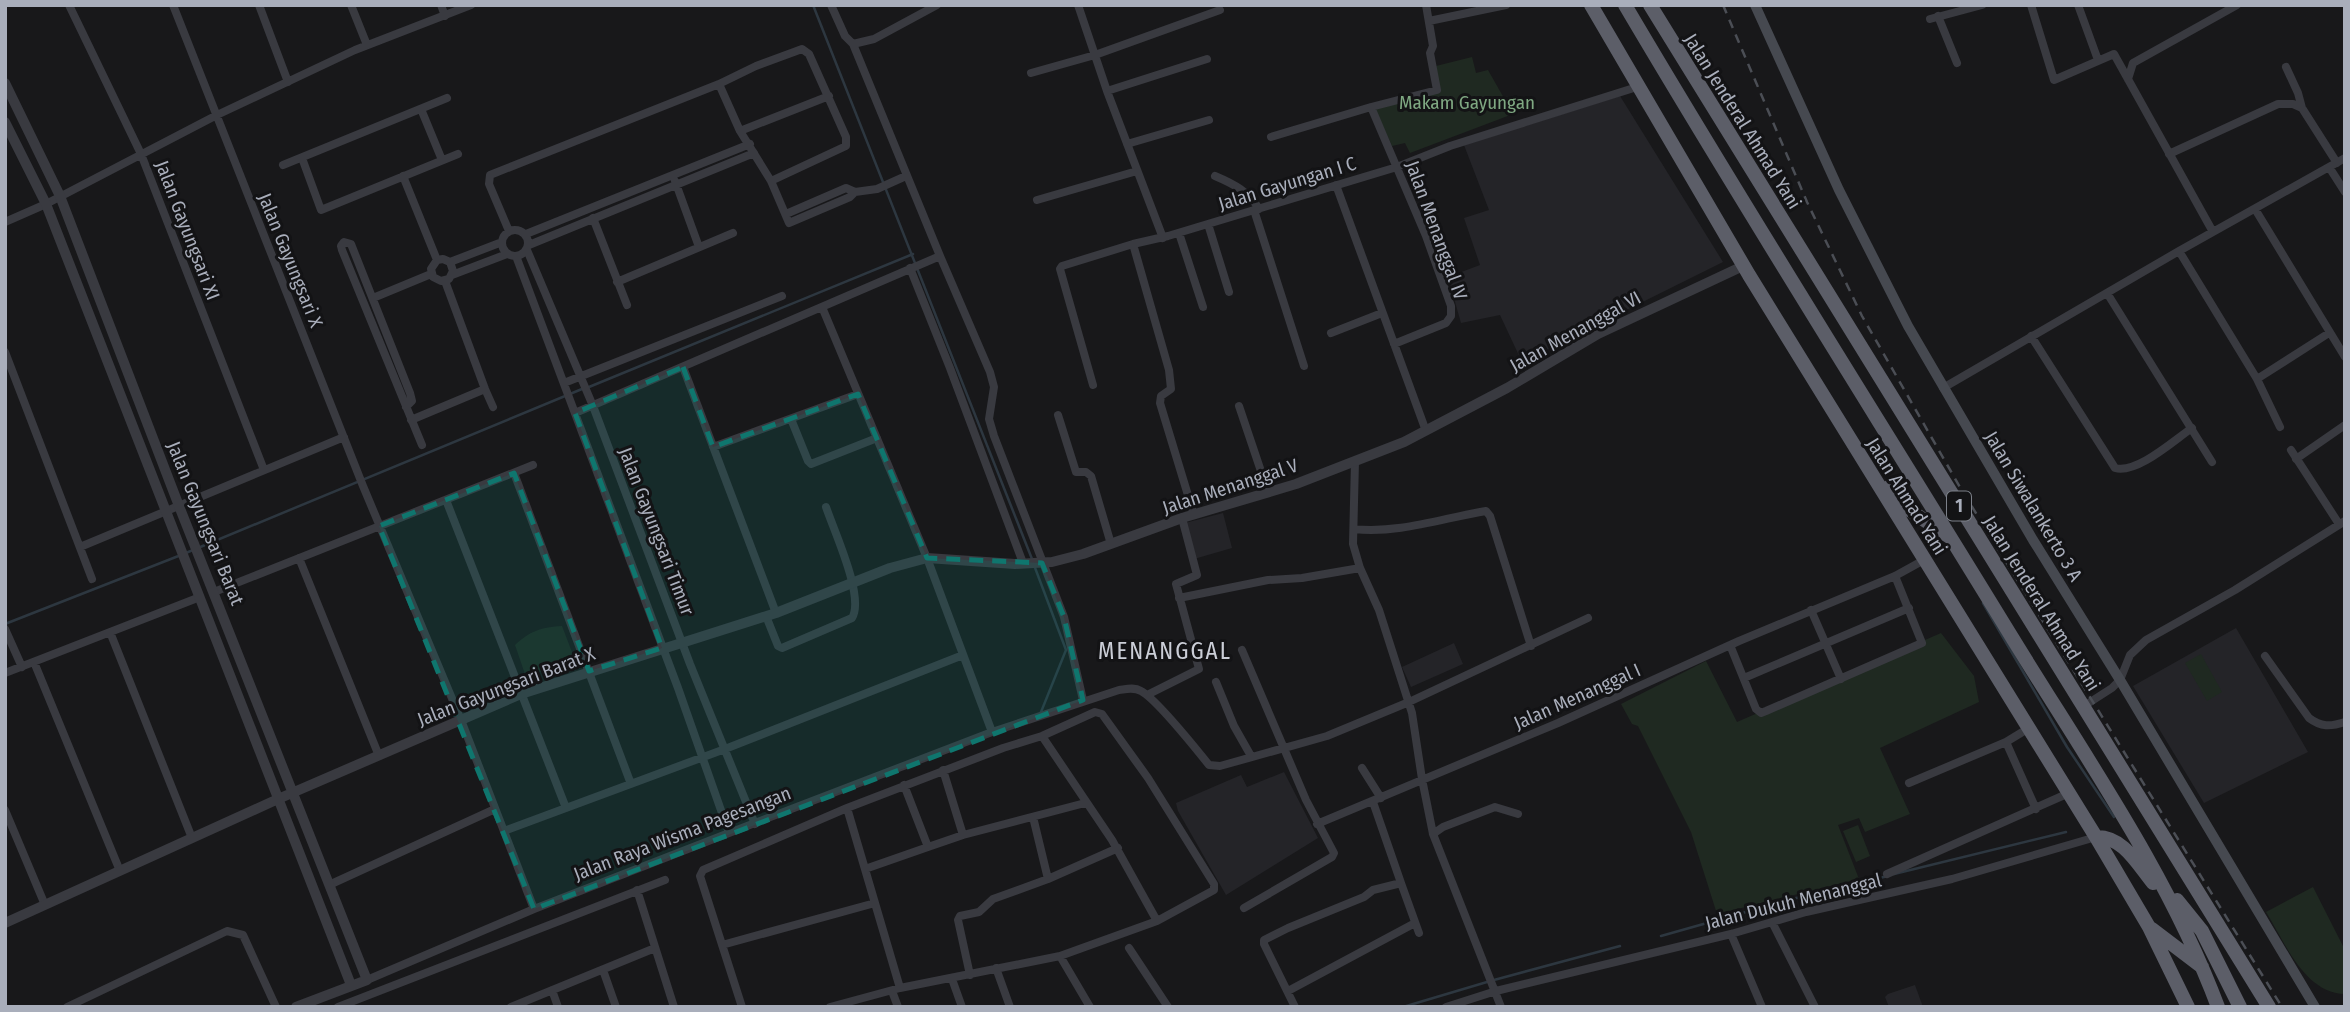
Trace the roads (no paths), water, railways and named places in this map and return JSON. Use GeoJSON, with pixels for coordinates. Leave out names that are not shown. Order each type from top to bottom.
{"type":"FeatureCollection","features":[{"type":"Feature","properties":{"kind":"highway","name":"Jalan Ahmad Yani"},"geometry":{"type":"LineString","coordinates":[[1591,5],[1743,266],[2096,837],[2149,927],[2188,1007]]}},
{"type":"Feature","properties":{"kind":"highway","name":"1"},"geometry":{"type":"LineString","coordinates":[[1625,5],[1783,270],[1952,539],[2164,888],[2204,968],[2218,1007]]}},
{"type":"Feature","properties":{"kind":"highway","name":"Jalan Jenderal Ahmad Yani"},"geometry":{"type":"LineString","coordinates":[[1650,5],[2269,1007]]}},
{"type":"Feature","properties":{"kind":"highway"},"geometry":{"type":"LineString","coordinates":[[1834,415],[1847,421],[1899,503],[1952,539]]}},
{"type":"Feature","properties":{"kind":"highway"},"geometry":{"type":"LineString","coordinates":[[2096,837],[2121,845],[2177,910]]}},
{"type":"Feature","properties":{"kind":"highway"},"geometry":{"type":"LineString","coordinates":[[2164,888],[2202,931],[2240,1007]]}},
{"type":"Feature","properties":{"kind":"highway"},"geometry":{"type":"LineString","coordinates":[[2149,927],[2204,968]]}},
{"type":"Feature","properties":{"kind":"highway"},"geometry":{"type":"LineString","coordinates":[[2242,965],[2262,1007]]}},
{"type":"Feature","properties":{"kind":"main road","name":"Jalan Siwalankerto 3 A"},"geometry":{"type":"LineString","coordinates":[[1755,5],[1839,190],[1908,326],[2315,1007]]}},
{"type":"Feature","properties":{"kind":"street","name":"Jalan Gayungsari XI"},"geometry":{"type":"LineString","coordinates":[[69,5],[141,154],[264,470]]}},
{"type":"Feature","properties":{"kind":"street","name":"Jalan Gayungsari X"},"geometry":{"type":"LineString","coordinates":[[173,5],[363,486],[461,720],[534,909]]}},
{"type":"Feature","properties":{"kind":"street"},"geometry":{"type":"LineString","coordinates":[[259,5],[288,82]]}},
{"type":"Feature","properties":{"kind":"street"},"geometry":{"type":"LineString","coordinates":[[351,5],[367,45]]}},
{"type":"Feature","properties":{"kind":"street"},"geometry":{"type":"LineString","coordinates":[[441,5],[445,16]]}},
{"type":"Feature","properties":{"kind":"street"},"geometry":{"type":"LineString","coordinates":[[5,222],[46,204],[217,115],[367,45],[471,5]]}},
{"type":"Feature","properties":{"kind":"street"},"geometry":{"type":"LineString","coordinates":[[831,5],[845,36],[853,44],[993,379],[989,419],[1034,563]]}},
{"type":"Feature","properties":{"kind":"street"},"geometry":{"type":"LineString","coordinates":[[853,44],[874,39],[937,5]]}},
{"type":"Feature","properties":{"kind":"street"},"geometry":{"type":"LineString","coordinates":[[1078,5],[1107,91],[1163,238]]}},
{"type":"Feature","properties":{"kind":"street"},"geometry":{"type":"LineString","coordinates":[[1271,137],[1437,90],[1430,53],[1433,46],[1426,5]]}},
{"type":"Feature","properties":{"kind":"street"},"geometry":{"type":"LineString","coordinates":[[1429,21],[1506,5]]}},
{"type":"Feature","properties":{"kind":"street"},"geometry":{"type":"LineString","coordinates":[[1957,63],[1934,18],[1980,5]]}},
{"type":"Feature","properties":{"kind":"street"},"geometry":{"type":"LineString","coordinates":[[2031,5],[2054,80],[2111,53],[2114,54],[2213,232]]}},
{"type":"Feature","properties":{"kind":"street"},"geometry":{"type":"LineString","coordinates":[[2078,5],[2098,60]]}},
{"type":"Feature","properties":{"kind":"street"},"geometry":{"type":"LineString","coordinates":[[2128,79],[2133,63],[2237,5]]}},
{"type":"Feature","properties":{"kind":"street"},"geometry":{"type":"LineString","coordinates":[[1031,73],[1095,55],[1220,10]]}},
{"type":"Feature","properties":{"kind":"street"},"geometry":{"type":"LineString","coordinates":[[509,231],[489,184],[490,176],[802,49],[809,54],[829,96],[846,137],[846,146],[771,181]]}},
{"type":"Feature","properties":{"kind":"street"},"geometry":{"type":"LineString","coordinates":[[1107,91],[1207,59]]}},
{"type":"Feature","properties":{"kind":"street"},"geometry":{"type":"LineString","coordinates":[[2286,67],[2302,108],[2337,163],[2345,192]]}},
{"type":"Feature","properties":{"kind":"street","name":"Jalan Gayungsari Barat"},"geometry":{"type":"LineString","coordinates":[[5,83],[60,196],[179,506],[367,979]]}},
{"type":"Feature","properties":{"kind":"street"},"geometry":{"type":"LineString","coordinates":[[719,85],[740,131],[771,181],[789,223],[850,198],[855,192],[877,188],[906,176]]}},
{"type":"Feature","properties":{"kind":"street","name":"Jalan Gayungan I C"},"geometry":{"type":"LineString","coordinates":[[1093,384],[1060,267],[1397,167],[1450,146],[1637,87]]}},
{"type":"Feature","properties":{"kind":"street"},"geometry":{"type":"LineString","coordinates":[[740,131],[829,96]]}},
{"type":"Feature","properties":{"kind":"street"},"geometry":{"type":"LineString","coordinates":[[283,165],[447,98]]}},
{"type":"Feature","properties":{"kind":"street"},"geometry":{"type":"LineString","coordinates":[[2169,154],[2278,104],[2293,104],[2302,108]]}},
{"type":"Feature","properties":{"kind":"street","name":"Jalan Menanggal IV"},"geometry":{"type":"LineString","coordinates":[[1371,107],[1426,236],[1451,306],[1451,316],[1446,323],[1394,344]]}},
{"type":"Feature","properties":{"kind":"street"},"geometry":{"type":"LineString","coordinates":[[421,109],[442,160]]}},
{"type":"Feature","properties":{"kind":"street"},"geometry":{"type":"LineString","coordinates":[[1127,144],[1209,120]]}},
{"type":"Feature","properties":{"kind":"street","name":"Jalan Gayungsari Barat"},"geometry":{"type":"LineString","coordinates":[[5,122],[46,204],[351,985]]}},
{"type":"Feature","properties":{"kind":"street"},"geometry":{"type":"LineString","coordinates":[[526,234],[750,144]]}},
{"type":"Feature","properties":{"kind":"street"},"geometry":{"type":"LineString","coordinates":[[431,274],[437,280],[449,278],[511,255],[593,218],[754,153]]}},
{"type":"Feature","properties":{"kind":"street"},"geometry":{"type":"LineString","coordinates":[[302,158],[321,209],[458,154]]}},
{"type":"Feature","properties":{"kind":"street"},"geometry":{"type":"LineString","coordinates":[[1943,388],[2337,163]]}},
{"type":"Feature","properties":{"kind":"street"},"geometry":{"type":"LineString","coordinates":[[1037,200],[1137,171]]}},
{"type":"Feature","properties":{"kind":"street"},"geometry":{"type":"LineString","coordinates":[[672,175],[699,247]]}},
{"type":"Feature","properties":{"kind":"street"},"geometry":{"type":"LineString","coordinates":[[404,176],[437,260]]}},
{"type":"Feature","properties":{"kind":"street"},"geometry":{"type":"LineString","coordinates":[[1215,177],[1245,191],[1253,199],[1304,366]]}},
{"type":"Feature","properties":{"kind":"street"},"geometry":{"type":"LineString","coordinates":[[1336,185],[1426,431]]}},
{"type":"Feature","properties":{"kind":"street"},"geometry":{"type":"LineString","coordinates":[[2255,209],[2345,357]]}},
{"type":"Feature","properties":{"kind":"street"},"geometry":{"type":"LineString","coordinates":[[593,218],[627,305]]}},
{"type":"Feature","properties":{"kind":"street"},"geometry":{"type":"LineString","coordinates":[[1208,224],[1229,292]]}},
{"type":"Feature","properties":{"kind":"street"},"geometry":{"type":"LineString","coordinates":[[509,231],[521,230],[526,234],[528,248]]}},
{"type":"Feature","properties":{"kind":"street"},"geometry":{"type":"LineString","coordinates":[[431,274],[433,264],[437,260],[450,262],[502,242],[509,231]]}},
{"type":"Feature","properties":{"kind":"street"},"geometry":{"type":"LineString","coordinates":[[617,282],[733,233]]}},
{"type":"Feature","properties":{"kind":"street"},"geometry":{"type":"LineString","coordinates":[[1179,233],[1203,307]]}},
{"type":"Feature","properties":{"kind":"street"},"geometry":{"type":"LineString","coordinates":[[407,407],[412,401],[410,393],[351,244],[344,242],[342,250],[422,445]]}},
{"type":"Feature","properties":{"kind":"street"},"geometry":{"type":"LineString","coordinates":[[502,242],[511,255]]}},
{"type":"Feature","properties":{"kind":"street"},"geometry":{"type":"LineString","coordinates":[[1133,244],[1170,370],[1171,389],[1161,396],[1160,403],[1194,515]]}},
{"type":"Feature","properties":{"kind":"street","name":"Jalan Gayungsari Timur"},"geometry":{"type":"LineString","coordinates":[[528,248],[591,402],[682,643],[755,824]]}},
{"type":"Feature","properties":{"kind":"street"},"geometry":{"type":"LineString","coordinates":[[2179,251],[2257,379],[2280,427]]}},
{"type":"Feature","properties":{"kind":"street","name":"Jalan Gayungsari Timur"},"geometry":{"type":"LineString","coordinates":[[511,255],[565,386],[729,833]]}},
{"type":"Feature","properties":{"kind":"street"},"geometry":{"type":"LineString","coordinates":[[574,410],[683,367],[940,256]]}},
{"type":"Feature","properties":{"kind":"street"},"geometry":{"type":"LineString","coordinates":[[450,262],[453,271],[449,278],[493,407]]}},
{"type":"Feature","properties":{"kind":"street","name":"Jalan Menanggal VI"},"geometry":{"type":"LineString","coordinates":[[1426,431],[1507,388],[1598,334],[1743,266]]}},
{"type":"Feature","properties":{"kind":"street"},"geometry":{"type":"LineString","coordinates":[[912,267],[950,368],[1034,563],[1064,617],[1083,700]]}},
{"type":"Feature","properties":{"kind":"street"},"geometry":{"type":"LineString","coordinates":[[373,298],[431,274]]}},
{"type":"Feature","properties":{"kind":"street"},"geometry":{"type":"LineString","coordinates":[[2107,293],[2212,462]]}},
{"type":"Feature","properties":{"kind":"street"},"geometry":{"type":"LineString","coordinates":[[565,386],[782,296]]}},
{"type":"Feature","properties":{"kind":"street"},"geometry":{"type":"LineString","coordinates":[[822,307],[927,558],[992,732]]}},
{"type":"Feature","properties":{"kind":"street"},"geometry":{"type":"LineString","coordinates":[[1331,333],[1382,313]]}},
{"type":"Feature","properties":{"kind":"street"},"geometry":{"type":"LineString","coordinates":[[2257,379],[2329,332]]}},
{"type":"Feature","properties":{"kind":"street"},"geometry":{"type":"LineString","coordinates":[[2031,337],[2115,468],[2123,470],[2142,463],[2192,428]]}},
{"type":"Feature","properties":{"kind":"street"},"geometry":{"type":"LineString","coordinates":[[5,352],[92,579]]}},
{"type":"Feature","properties":{"kind":"street"},"geometry":{"type":"LineString","coordinates":[[683,367],[771,615],[778,646],[782,648],[852,618],[856,605],[852,583],[826,507]]}},
{"type":"Feature","properties":{"kind":"street"},"geometry":{"type":"LineString","coordinates":[[411,419],[485,389]]}},
{"type":"Feature","properties":{"kind":"street"},"geometry":{"type":"LineString","coordinates":[[713,447],[859,394]]}},
{"type":"Feature","properties":{"kind":"street"},"geometry":{"type":"LineString","coordinates":[[1239,406],[1268,492]]}},
{"type":"Feature","properties":{"kind":"street"},"geometry":{"type":"LineString","coordinates":[[1058,415],[1076,472],[1086,472],[1090,476],[1111,544]]}},
{"type":"Feature","properties":{"kind":"street"},"geometry":{"type":"LineString","coordinates":[[791,419],[807,461],[811,464],[877,438]]}},
{"type":"Feature","properties":{"kind":"street"},"geometry":{"type":"LineString","coordinates":[[2296,459],[2345,425]]}},
{"type":"Feature","properties":{"kind":"street","name":"Jalan Menanggal V"},"geometry":{"type":"LineString","coordinates":[[1034,563],[1067,559],[1182,518],[1268,492],[1355,461],[1426,431]]}},
{"type":"Feature","properties":{"kind":"street"},"geometry":{"type":"LineString","coordinates":[[80,547],[344,437]]}},
{"type":"Feature","properties":{"kind":"street"},"geometry":{"type":"LineString","coordinates":[[2084,706],[2120,680],[2130,654],[2146,640],[2235,590],[2342,523],[2291,450]]}},
{"type":"Feature","properties":{"kind":"street"},"geometry":{"type":"LineString","coordinates":[[1355,461],[1353,544],[1360,568],[1379,610],[1409,702],[1433,834],[1501,1007]]}},
{"type":"Feature","properties":{"kind":"street"},"geometry":{"type":"LineString","coordinates":[[214,592],[533,465]]}},
{"type":"Feature","properties":{"kind":"street"},"geometry":{"type":"LineString","coordinates":[[514,473],[631,784]]}},
{"type":"Feature","properties":{"kind":"street"},"geometry":{"type":"LineString","coordinates":[[446,500],[566,808]]}},
{"type":"Feature","properties":{"kind":"street"},"geometry":{"type":"LineString","coordinates":[[1354,529],[1420,524],[1486,511],[1490,516],[1531,646]]}},
{"type":"Feature","properties":{"kind":"street"},"geometry":{"type":"LineString","coordinates":[[1182,518],[1197,572],[1196,577],[1177,583],[1199,669],[1147,695],[1209,765],[1220,766],[1327,736],[1409,702],[1588,618]]}},
{"type":"Feature","properties":{"kind":"street"},"geometry":{"type":"LineString","coordinates":[[299,558],[379,756]]}},
{"type":"Feature","properties":{"kind":"street","name":"Jalan Gayungsari Barat X"},"geometry":{"type":"LineString","coordinates":[[5,923],[278,799],[522,694],[771,615],[898,565],[927,558],[1034,563]]}},
{"type":"Feature","properties":{"kind":"street","name":"Jalan Menanggal I"},"geometry":{"type":"LineString","coordinates":[[1317,824],[1558,723],[1924,561]]}},
{"type":"Feature","properties":{"kind":"street"},"geometry":{"type":"LineString","coordinates":[[1179,597],[1268,580],[1302,578],[1360,568]]}},
{"type":"Feature","properties":{"kind":"street"},"geometry":{"type":"LineString","coordinates":[[1730,645],[1756,709],[1761,713],[1922,642],[1895,576]]}},
{"type":"Feature","properties":{"kind":"street"},"geometry":{"type":"LineString","coordinates":[[5,673],[200,597]]}},
{"type":"Feature","properties":{"kind":"street"},"geometry":{"type":"LineString","coordinates":[[1744,678],[1909,608]]}},
{"type":"Feature","properties":{"kind":"street"},"geometry":{"type":"LineString","coordinates":[[1811,610],[1841,678]]}},
{"type":"Feature","properties":{"kind":"street"},"geometry":{"type":"LineString","coordinates":[[5,629],[22,667]]}},
{"type":"Feature","properties":{"kind":"street"},"geometry":{"type":"LineString","coordinates":[[110,632],[192,838]]}},
{"type":"Feature","properties":{"kind":"street"},"geometry":{"type":"LineString","coordinates":[[1242,650],[1317,824],[1334,852],[1332,857],[1244,908]]}},
{"type":"Feature","properties":{"kind":"street"},"geometry":{"type":"LineString","coordinates":[[504,831],[725,749],[963,655]]}},
{"type":"Feature","properties":{"kind":"street"},"geometry":{"type":"LineString","coordinates":[[2265,656],[2309,718],[2324,726],[2345,722]]}},
{"type":"Feature","properties":{"kind":"street"},"geometry":{"type":"LineString","coordinates":[[34,662],[120,871]]}},
{"type":"Feature","properties":{"kind":"street"},"geometry":{"type":"LineString","coordinates":[[1216,681],[1234,726],[1251,757]]}},
{"type":"Feature","properties":{"kind":"street","name":"Jalan Raya Wisma Pagesangan"},"geometry":{"type":"LineString","coordinates":[[296,1007],[534,909],[992,732],[1119,690],[1133,688],[1147,695]]}},
{"type":"Feature","properties":{"kind":"street"},"geometry":{"type":"LineString","coordinates":[[742,1007],[700,876],[706,868],[847,807],[1042,736],[1099,712],[1148,778],[1214,884],[1214,890],[1157,921],[1060,956],[896,989],[830,1007]]}},
{"type":"Feature","properties":{"kind":"street"},"geometry":{"type":"LineString","coordinates":[[1909,783],[2006,742],[2029,728]]}},
{"type":"Feature","properties":{"kind":"street"},"geometry":{"type":"LineString","coordinates":[[1042,736],[1118,848],[1157,921]]}},
{"type":"Feature","properties":{"kind":"street"},"geometry":{"type":"LineString","coordinates":[[2006,742],[2036,809]]}},
{"type":"Feature","properties":{"kind":"street"},"geometry":{"type":"LineString","coordinates":[[1362,768],[1377,800],[1401,883],[1419,933]]}},
{"type":"Feature","properties":{"kind":"street"},"geometry":{"type":"LineString","coordinates":[[943,770],[963,835]]}},
{"type":"Feature","properties":{"kind":"street"},"geometry":{"type":"LineString","coordinates":[[904,785],[928,847]]}},
{"type":"Feature","properties":{"kind":"street"},"geometry":{"type":"LineString","coordinates":[[1887,874],[2069,793]]}},
{"type":"Feature","properties":{"kind":"street"},"geometry":{"type":"LineString","coordinates":[[865,869],[963,835],[1085,803]]}},
{"type":"Feature","properties":{"kind":"street"},"geometry":{"type":"LineString","coordinates":[[847,807],[875,903],[898,1007]]}},
{"type":"Feature","properties":{"kind":"street"},"geometry":{"type":"LineString","coordinates":[[1433,834],[1443,827],[1495,807],[1518,814]]}},
{"type":"Feature","properties":{"kind":"street"},"geometry":{"type":"LineString","coordinates":[[329,885],[495,809]]}},
{"type":"Feature","properties":{"kind":"street"},"geometry":{"type":"LineString","coordinates":[[5,810],[45,905]]}},
{"type":"Feature","properties":{"kind":"street"},"geometry":{"type":"LineString","coordinates":[[1033,817],[1048,879]]}},
{"type":"Feature","properties":{"kind":"street","name":"Jalan Dukuh Menanggal"},"geometry":{"type":"LineString","coordinates":[[1446,1007],[1494,987],[1731,934],[1952,878],[2096,837]]}},
{"type":"Feature","properties":{"kind":"street"},"geometry":{"type":"LineString","coordinates":[[970,975],[959,918],[979,912],[997,897],[1048,879],[1118,848]]}},
{"type":"Feature","properties":{"kind":"street","name":"Jalan Raya Wisma Pagesangan"},"geometry":{"type":"LineString","coordinates":[[338,1007],[665,880]]}},
{"type":"Feature","properties":{"kind":"street"},"geometry":{"type":"LineString","coordinates":[[1295,1007],[1264,940],[1365,897],[1373,890],[1401,883]]}},
{"type":"Feature","properties":{"kind":"street"},"geometry":{"type":"LineString","coordinates":[[637,890],[674,1007]]}},
{"type":"Feature","properties":{"kind":"street"},"geometry":{"type":"LineString","coordinates":[[722,944],[875,903]]}},
{"type":"Feature","properties":{"kind":"street"},"geometry":{"type":"LineString","coordinates":[[1772,922],[1815,1007]]}},
{"type":"Feature","properties":{"kind":"street"},"geometry":{"type":"LineString","coordinates":[[1288,991],[1415,923]]}},
{"type":"Feature","properties":{"kind":"street"},"geometry":{"type":"LineString","coordinates":[[67,1007],[227,931],[243,935],[276,1007]]}},
{"type":"Feature","properties":{"kind":"street"},"geometry":{"type":"LineString","coordinates":[[1731,934],[1762,1007]]}},
{"type":"Feature","properties":{"kind":"street"},"geometry":{"type":"LineString","coordinates":[[511,1007],[655,948]]}},
{"type":"Feature","properties":{"kind":"street"},"geometry":{"type":"LineString","coordinates":[[1129,948],[1168,1007]]}},
{"type":"Feature","properties":{"kind":"street"},"geometry":{"type":"LineString","coordinates":[[1060,956],[1090,1007]]}},
{"type":"Feature","properties":{"kind":"street"},"geometry":{"type":"LineString","coordinates":[[996,968],[1010,1007]]}},
{"type":"Feature","properties":{"kind":"street"},"geometry":{"type":"LineString","coordinates":[[603,970],[615,1007]]}},
{"type":"Feature","properties":{"kind":"street"},"geometry":{"type":"LineString","coordinates":[[952,979],[962,1007]]}},
{"type":"Feature","properties":{"kind":"street"},"geometry":{"type":"LineString","coordinates":[[552,990],[558,1007]]}},
{"type":"Feature","properties":{"kind":"waterway"},"geometry":{"type":"LineString","coordinates":[[813,5],[1032,559]]}},
{"type":"Feature","properties":{"kind":"waterway"},"geometry":{"type":"LineString","coordinates":[[589,387],[913,254]]}},
{"type":"Feature","properties":{"kind":"waterway"},"geometry":{"type":"LineString","coordinates":[[5,624],[181,555],[582,389]]}},
{"type":"Feature","properties":{"kind":"waterway"},"geometry":{"type":"LineString","coordinates":[[1034,565],[1066,650],[1041,712]]}},
{"type":"Feature","properties":{"kind":"waterway"},"geometry":{"type":"LineString","coordinates":[[1983,603],[2067,747],[2114,817]]}},
{"type":"Feature","properties":{"kind":"waterway"},"geometry":{"type":"LineString","coordinates":[[1894,874],[2066,832]]}},
{"type":"Feature","properties":{"kind":"waterway"},"geometry":{"type":"LineString","coordinates":[[1661,936],[1792,899],[1888,876]]}},
{"type":"Feature","properties":{"kind":"waterway"},"geometry":{"type":"LineString","coordinates":[[1494,980],[1620,946]]}},
{"type":"Feature","properties":{"kind":"waterway"},"geometry":{"type":"LineString","coordinates":[[1403,1007],[1487,982]]}},
{"type":"Feature","properties":{"kind":"railway"},"geometry":{"type":"LineString","coordinates":[[1723,5],[1807,202],[1862,316],[1961,489],[2282,1007]]}},
{"type":"Feature","properties":{"kind":"district","name":"MENANGGAL"},"geometry":{"type":"Point","coordinates":[1165,651]}},
{"type":"Feature","properties":{"kind":"park label","name":"Makam Gayungan"},"geometry":{"type":"Point","coordinates":[1467,102]}}]}
